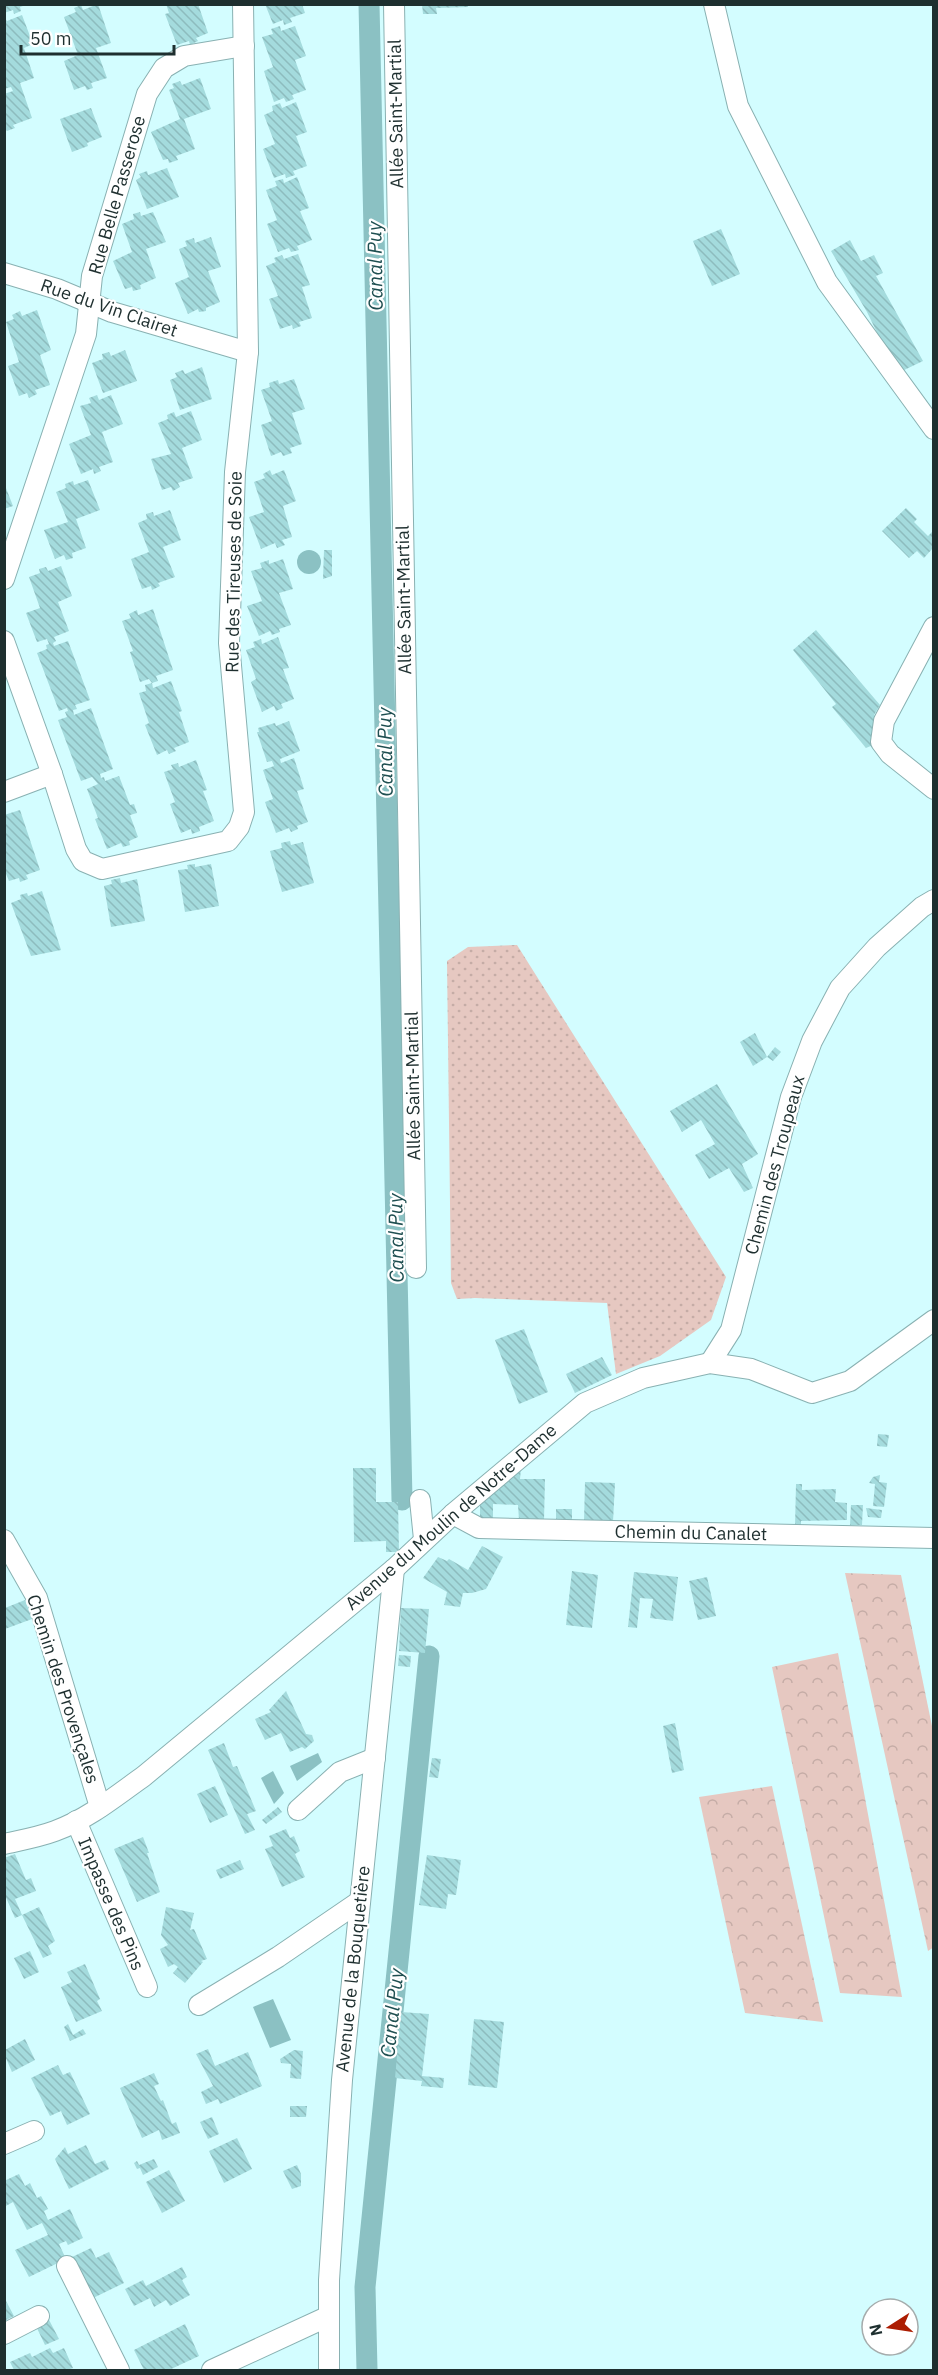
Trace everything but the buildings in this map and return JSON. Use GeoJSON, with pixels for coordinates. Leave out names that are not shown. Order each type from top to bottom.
{"type":"FeatureCollection","features":[{"type":"Feature","properties":{"kind":"street","name":"Rue des Tireuses de Soie"},"geometry":{"type":"LineString","coordinates":[[52,774],[76,849],[83,861],[102,869],[228,841],[239,827],[244,812],[229,643],[235,472],[248,352],[243,4]]}},
{"type":"Feature","properties":{"kind":"street","name":"Allée Saint-Martial"},"geometry":{"type":"LineString","coordinates":[[394,4],[416,1268]]}},
{"type":"Feature","properties":{"kind":"street"},"geometry":{"type":"LineString","coordinates":[[714,4],[738,106],[827,282],[933,429]]}},
{"type":"Feature","properties":{"kind":"street","name":"Rue Belle Passerose"},"geometry":{"type":"LineString","coordinates":[[4,579],[86,334],[92,276],[147,94],[164,68],[184,56],[244,46]]}},
{"type":"Feature","properties":{"kind":"street","name":"Rue du Vin Clairet"},"geometry":{"type":"LineString","coordinates":[[4,273],[57,289],[112,312],[248,352]]}},
{"type":"Feature","properties":{"kind":"street"},"geometry":{"type":"LineString","coordinates":[[933,627],[884,722],[881,742],[890,754],[933,789]]}},
{"type":"Feature","properties":{"kind":"street"},"geometry":{"type":"LineString","coordinates":[[4,641],[52,774],[4,792]]}},
{"type":"Feature","properties":{"kind":"street","name":"Chemin des Troupeaux"},"geometry":{"type":"LineString","coordinates":[[710,1363],[731,1330],[791,1097],[812,1041],[840,988],[877,946],[933,900]]}},
{"type":"Feature","properties":{"kind":"street","name":"Avenue du Moulin de Notre-Dame"},"geometry":{"type":"LineString","coordinates":[[4,1844],[46,1834],[76,1821],[144,1776],[394,1569],[424,1539],[585,1403],[643,1378],[710,1363],[751,1369],[812,1393],[850,1381],[933,1320]]}},
{"type":"Feature","properties":{"kind":"street"},"geometry":{"type":"LineString","coordinates":[[420,1500],[424,1539]]}},
{"type":"Feature","properties":{"kind":"street","name":"Chemin du Canalet"},"geometry":{"type":"LineString","coordinates":[[453,1514],[479,1528],[933,1538]]}},
{"type":"Feature","properties":{"kind":"street","name":"Chemin des Provençales"},"geometry":{"type":"LineString","coordinates":[[4,1540],[38,1598],[100,1807]]}},
{"type":"Feature","properties":{"kind":"street","name":"Avenue de la Bouquetière"},"geometry":{"type":"LineString","coordinates":[[329,2370],[329,2280],[341,2092],[394,1569]]}},
{"type":"Feature","properties":{"kind":"street"},"geometry":{"type":"LineString","coordinates":[[298,1810],[340,1772],[375,1758]]}},
{"type":"Feature","properties":{"kind":"street","name":"Impasse des Pins"},"geometry":{"type":"LineString","coordinates":[[76,1821],[147,1987]]}},
{"type":"Feature","properties":{"kind":"street"},"geometry":{"type":"LineString","coordinates":[[199,2005],[278,1957],[360,1901]]}},
{"type":"Feature","properties":{"kind":"street"},"geometry":{"type":"LineString","coordinates":[[4,2144],[34,2131]]}},
{"type":"Feature","properties":{"kind":"street"},"geometry":{"type":"LineString","coordinates":[[67,2266],[119,2370]]}},
{"type":"Feature","properties":{"kind":"street"},"geometry":{"type":"LineString","coordinates":[[4,2334],[39,2316]]}},
{"type":"Feature","properties":{"kind":"street"},"geometry":{"type":"LineString","coordinates":[[212,2370],[329,2316]]}},
{"type":"Feature","properties":{"kind":"green space"},"geometry":{"type":"Polygon","coordinates":[[[517,945],[726,1277],[711,1320],[660,1356],[616,1374],[607,1303],[457,1299],[451,1283],[447,961],[468,947],[517,945]]]}},
{"type":"Feature","properties":{"kind":"green space"},"geometry":{"type":"Polygon","coordinates":[[[845,1573],[901,1575],[933,1731],[934,1947],[928,1951],[845,1573]]]}},
{"type":"Feature","properties":{"kind":"green space"},"geometry":{"type":"Polygon","coordinates":[[[838,1653],[902,1997],[840,1993],[772,1667],[838,1653]]]}},
{"type":"Feature","properties":{"kind":"green space"},"geometry":{"type":"Polygon","coordinates":[[[772,1786],[823,2022],[745,2013],[699,1797],[772,1786]]]}},
{"type":"Feature","properties":{"kind":"water"},"geometry":{"type":"Polygon","coordinates":[[[309,550],[314,551],[320,557],[320,567],[314,573],[309,574],[304,573],[298,567],[297,562],[298,557],[304,551],[309,550]]]}},
{"type":"Feature","properties":{"kind":"water"},"geometry":{"type":"Polygon","coordinates":[[[318,1753],[322,1762],[297,1781],[290,1766],[318,1753]]]}},
{"type":"Feature","properties":{"kind":"water"},"geometry":{"type":"Polygon","coordinates":[[[273,1771],[284,1793],[274,1804],[261,1778],[273,1771]]]}},
{"type":"Feature","properties":{"kind":"water"},"geometry":{"type":"Polygon","coordinates":[[[273,1999],[291,2040],[270,2048],[253,2007],[273,1999]]]}},
{"type":"Feature","properties":{"kind":"waterway","name":"Canal Puy"},"geometry":{"type":"LineString","coordinates":[[369,4],[402,1500]]}},
{"type":"Feature","properties":{"kind":"waterway","name":"Canal Puy"},"geometry":{"type":"LineString","coordinates":[[367,2370],[365,2287],[429,1656]]}}]}
